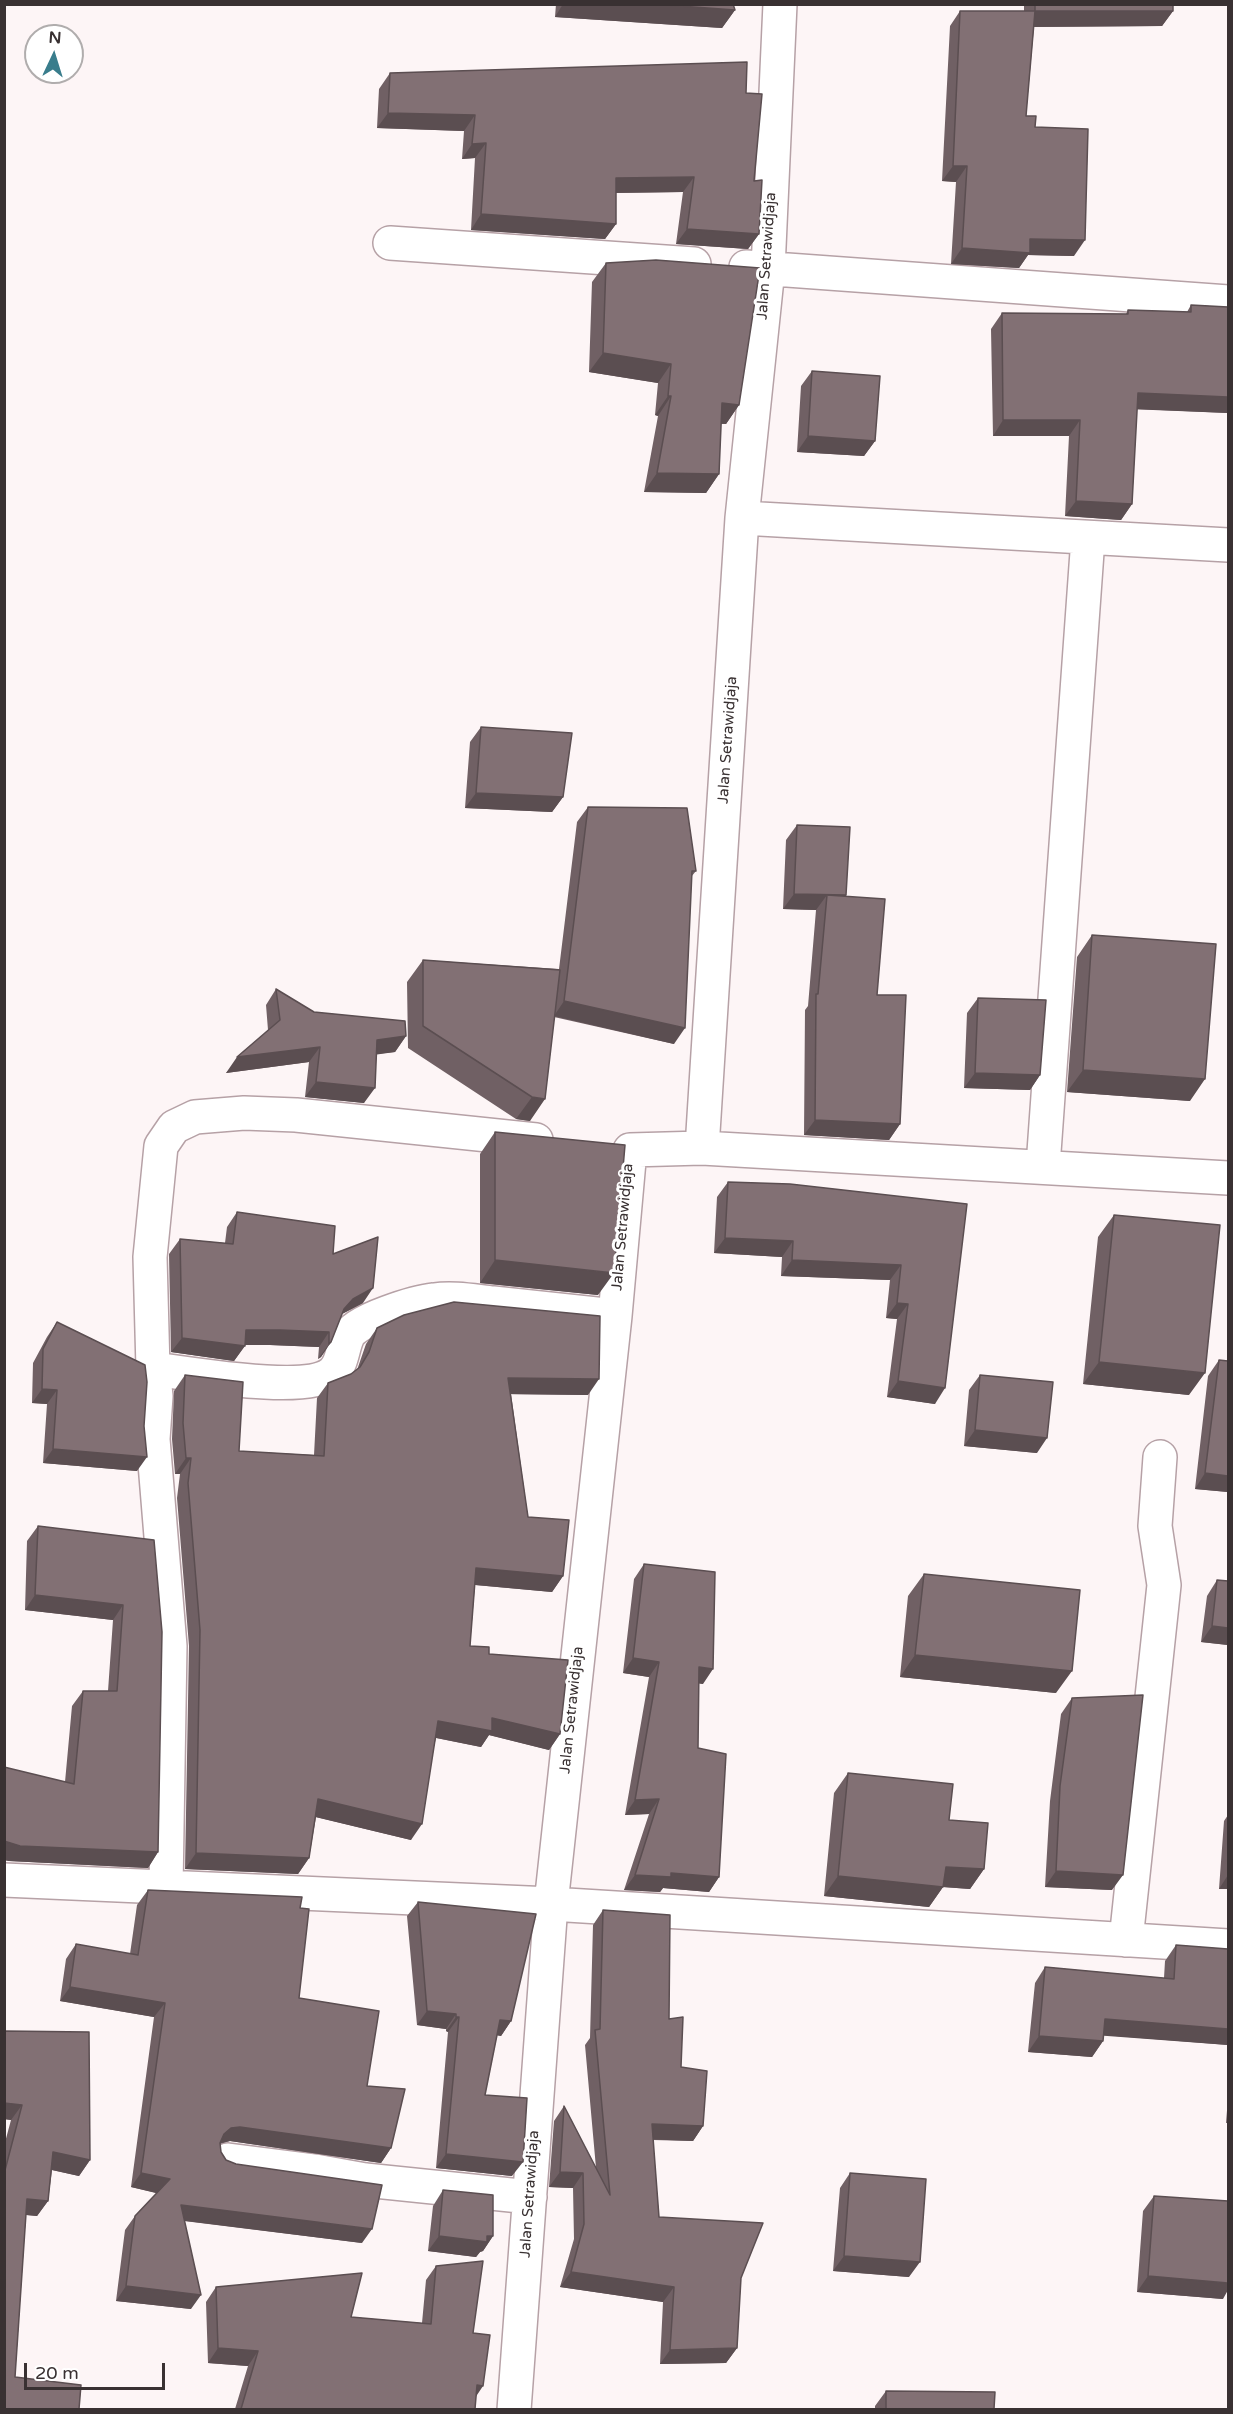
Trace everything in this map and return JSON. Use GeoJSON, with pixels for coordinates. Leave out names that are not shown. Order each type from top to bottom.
{"type":"FeatureCollection","features":[{"type":"Feature","properties":{"kind":"street","name":"Jalan Setrawidjaja"},"geometry":{"type":"LineString","coordinates":[[514,2409],[550,1904],[615,1316],[630,1150],[702,1149],[742,518],[768,269],[780,4]]}},
{"type":"Feature","properties":{"kind":"street"},"geometry":{"type":"LineString","coordinates":[[390,243],[1228,302]]}},
{"type":"Feature","properties":{"kind":"street"},"geometry":{"type":"LineString","coordinates":[[742,518],[1228,545]]}},
{"type":"Feature","properties":{"kind":"street"},"geometry":{"type":"LineString","coordinates":[[1044,1166],[1088,538]]}},
{"type":"Feature","properties":{"kind":"street"},"geometry":{"type":"LineString","coordinates":[[165,1888],[170,1646],[153,1439],[156,1396],[153,1369],[150,1257],[160,1146],[174,1127],[195,1117],[244,1113],[275,1114],[561,1143]]}},
{"type":"Feature","properties":{"kind":"street"},"geometry":{"type":"LineString","coordinates":[[596,1146],[630,1150]]}},
{"type":"Feature","properties":{"kind":"street"},"geometry":{"type":"LineString","coordinates":[[702,1149],[1044,1166],[1228,1178]]}},
{"type":"Feature","properties":{"kind":"street"},"geometry":{"type":"LineString","coordinates":[[153,1369],[286,1384],[321,1379],[333,1372],[341,1360],[348,1335],[353,1328],[398,1310],[434,1300],[465,1300],[615,1316]]}},
{"type":"Feature","properties":{"kind":"street"},"geometry":{"type":"LineString","coordinates":[[1126,1940],[1164,1585],[1155,1526],[1160,1457]]}},
{"type":"Feature","properties":{"kind":"street"},"geometry":{"type":"LineString","coordinates":[[4,1880],[550,1904],[1228,1946]]}},
{"type":"Feature","properties":{"kind":"street"},"geometry":{"type":"LineString","coordinates":[[228,2160],[365,2180],[530,2197]]}},
{"type":"Feature","properties":{"kind":"building"},"geometry":{"type":"Polygon","coordinates":[[[653,4],[733,4],[735,10],[653,4]]]}},
{"type":"Feature","properties":{"kind":"building"},"geometry":{"type":"Polygon","coordinates":[[[1035,4],[1173,4],[1173,11],[1035,11],[1035,4]]]}},
{"type":"Feature","properties":{"kind":"building"},"geometry":{"type":"Polygon","coordinates":[[[960,11],[1035,11],[1026,116],[1036,116],[1035,127],[1088,129],[1085,240],[1030,239],[1030,253],[962,248],[967,166],[953,166],[960,11]]]}},
{"type":"Feature","properties":{"kind":"building"},"geometry":{"type":"Polygon","coordinates":[[[747,62],[746,93],[762,94],[754,181],[762,180],[759,234],[687,229],[694,177],[616,178],[616,224],[481,214],[486,143],[472,144],[475,115],[388,113],[390,73],[747,62]]]}},
{"type":"Feature","properties":{"kind":"building"},"geometry":{"type":"Polygon","coordinates":[[[656,260],[760,268],[739,405],[722,403],[719,474],[657,473],[671,396],[668,396],[671,364],[603,353],[606,263],[656,260]]]}},
{"type":"Feature","properties":{"kind":"building"},"geometry":{"type":"Polygon","coordinates":[[[1191,305],[1228,307],[1228,397],[1138,393],[1132,504],[1076,501],[1080,420],[1003,420],[1002,313],[1128,314],[1128,310],[1191,312],[1191,305]]]}},
{"type":"Feature","properties":{"kind":"building"},"geometry":{"type":"Polygon","coordinates":[[[812,371],[880,376],[875,441],[808,436],[812,371]]]}},
{"type":"Feature","properties":{"kind":"building"},"geometry":{"type":"Polygon","coordinates":[[[481,727],[572,733],[563,797],[476,793],[481,727]]]}},
{"type":"Feature","properties":{"kind":"building"},"geometry":{"type":"Polygon","coordinates":[[[588,807],[687,808],[696,871],[692,871],[685,1028],[564,1001],[588,807]]]}},
{"type":"Feature","properties":{"kind":"building"},"geometry":{"type":"Polygon","coordinates":[[[797,825],[850,827],[846,895],[794,894],[797,825]]]}},
{"type":"Feature","properties":{"kind":"building"},"geometry":{"type":"Polygon","coordinates":[[[827,895],[885,899],[877,995],[906,995],[900,1124],[815,1120],[816,994],[818,994],[827,895]]]}},
{"type":"Feature","properties":{"kind":"building"},"geometry":{"type":"Polygon","coordinates":[[[1092,935],[1216,944],[1205,1079],[1083,1070],[1092,935]]]}},
{"type":"Feature","properties":{"kind":"building"},"geometry":{"type":"Polygon","coordinates":[[[423,960],[560,970],[545,1099],[532,1097],[423,1026],[423,960]]]}},
{"type":"Feature","properties":{"kind":"building"},"geometry":{"type":"Polygon","coordinates":[[[276,989],[314,1012],[405,1021],[406,1036],[377,1040],[375,1088],[316,1082],[320,1047],[237,1057],[280,1020],[276,989]]]}},
{"type":"Feature","properties":{"kind":"building"},"geometry":{"type":"Polygon","coordinates":[[[978,998],[1046,1000],[1040,1075],[975,1073],[978,998]]]}},
{"type":"Feature","properties":{"kind":"building"},"geometry":{"type":"Polygon","coordinates":[[[495,1132],[625,1145],[614,1273],[495,1260],[495,1132]]]}},
{"type":"Feature","properties":{"kind":"building"},"geometry":{"type":"Polygon","coordinates":[[[728,1182],[790,1184],[967,1204],[945,1388],[898,1381],[908,1304],[897,1303],[901,1265],[792,1260],[793,1241],[725,1238],[728,1182]]]}},
{"type":"Feature","properties":{"kind":"building"},"geometry":{"type":"Polygon","coordinates":[[[237,1212],[335,1226],[333,1254],[378,1237],[373,1288],[353,1299],[344,1309],[329,1344],[329,1332],[280,1330],[246,1330],[245,1346],[182,1338],[180,1239],[233,1244],[237,1212]]]}},
{"type":"Feature","properties":{"kind":"building"},"geometry":{"type":"Polygon","coordinates":[[[1114,1215],[1220,1225],[1205,1373],[1099,1362],[1114,1215]]]}},
{"type":"Feature","properties":{"kind":"building"},"geometry":{"type":"Polygon","coordinates":[[[454,1302],[600,1316],[599,1379],[508,1378],[528,1517],[569,1520],[563,1576],[476,1568],[470,1646],[489,1647],[489,1654],[568,1660],[560,1734],[492,1718],[492,1731],[438,1721],[422,1824],[318,1799],[309,1858],[196,1853],[200,1630],[188,1483],[191,1458],[186,1458],[183,1423],[185,1375],[243,1382],[239,1451],[324,1456],[328,1383],[351,1374],[360,1367],[369,1352],[377,1328],[404,1315],[454,1302]]]}},
{"type":"Feature","properties":{"kind":"building"},"geometry":{"type":"Polygon","coordinates":[[[57,1322],[145,1365],[147,1382],[144,1426],[147,1457],[53,1449],[57,1390],[42,1389],[43,1349],[57,1322]]]}},
{"type":"Feature","properties":{"kind":"building"},"geometry":{"type":"Polygon","coordinates":[[[1219,1360],[1228,1361],[1228,1476],[1205,1473],[1219,1360]]]}},
{"type":"Feature","properties":{"kind":"building"},"geometry":{"type":"Polygon","coordinates":[[[980,1375],[1053,1382],[1047,1438],[975,1430],[980,1375]]]}},
{"type":"Feature","properties":{"kind":"building"},"geometry":{"type":"Polygon","coordinates":[[[38,1526],[154,1540],[162,1632],[158,1852],[20,1846],[4,1841],[4,1767],[74,1784],[83,1691],[117,1691],[123,1605],[35,1595],[38,1526]]]}},
{"type":"Feature","properties":{"kind":"building"},"geometry":{"type":"Polygon","coordinates":[[[644,1564],[715,1572],[713,1669],[699,1667],[698,1748],[726,1754],[719,1877],[671,1873],[671,1877],[635,1875],[659,1799],[635,1800],[659,1662],[633,1658],[644,1564]]]}},
{"type":"Feature","properties":{"kind":"building"},"geometry":{"type":"Polygon","coordinates":[[[924,1574],[1080,1590],[1072,1671],[915,1655],[924,1574]]]}},
{"type":"Feature","properties":{"kind":"building"},"geometry":{"type":"Polygon","coordinates":[[[1217,1580],[1228,1581],[1228,1628],[1212,1626],[1217,1580]]]}},
{"type":"Feature","properties":{"kind":"building"},"geometry":{"type":"Polygon","coordinates":[[[1143,1695],[1123,1875],[1056,1871],[1060,1786],[1072,1698],[1143,1695]]]}},
{"type":"Feature","properties":{"kind":"building"},"geometry":{"type":"Polygon","coordinates":[[[848,1773],[953,1784],[949,1820],[988,1823],[984,1869],[946,1867],[943,1887],[838,1876],[848,1773]]]}},
{"type":"Feature","properties":{"kind":"building"},"geometry":{"type":"Polygon","coordinates":[[[148,1890],[302,1897],[300,1908],[309,1909],[299,1998],[379,2011],[367,2086],[405,2089],[391,2148],[240,2127],[231,2128],[224,2134],[220,2143],[221,2152],[226,2160],[236,2164],[382,2185],[372,2229],[181,2205],[201,2295],[126,2286],[135,2216],[170,2179],[141,2173],[165,2003],[70,1987],[76,1944],[138,1955],[148,1890]]]}},
{"type":"Feature","properties":{"kind":"building"},"geometry":{"type":"Polygon","coordinates":[[[418,1902],[536,1914],[511,2021],[500,2020],[485,2095],[527,2098],[523,2162],[446,2154],[459,2017],[456,2017],[456,2014],[427,2011],[418,1902]]]}},
{"type":"Feature","properties":{"kind":"building"},"geometry":{"type":"Polygon","coordinates":[[[603,1910],[670,1915],[669,2019],[683,2017],[681,2067],[707,2071],[703,2126],[652,2124],[659,2217],[763,2223],[741,2278],[737,2348],[670,2350],[674,2287],[571,2272],[584,2224],[583,2173],[560,2172],[564,2106],[610,2195],[595,2030],[600,2029],[603,1910]]]}},
{"type":"Feature","properties":{"kind":"building"},"geometry":{"type":"Polygon","coordinates":[[[1176,1945],[1228,1949],[1228,2029],[1105,2019],[1103,2041],[1039,2036],[1045,1967],[1174,1979],[1176,1945]]]}},
{"type":"Feature","properties":{"kind":"building"},"geometry":{"type":"Polygon","coordinates":[[[4,2031],[89,2032],[90,2160],[53,2152],[48,2201],[27,2199],[15,2377],[81,2385],[79,2409],[4,2409],[4,2174],[22,2105],[4,2103],[4,2031]]]}},
{"type":"Feature","properties":{"kind":"building"},"geometry":{"type":"Polygon","coordinates":[[[850,2173],[926,2179],[920,2262],[844,2256],[850,2173]]]}},
{"type":"Feature","properties":{"kind":"building"},"geometry":{"type":"Polygon","coordinates":[[[443,2190],[493,2195],[493,2236],[487,2236],[487,2242],[439,2236],[443,2190]]]}},
{"type":"Feature","properties":{"kind":"building"},"geometry":{"type":"Polygon","coordinates":[[[1154,2196],[1228,2201],[1228,2283],[1148,2276],[1154,2196]]]}},
{"type":"Feature","properties":{"kind":"building"},"geometry":{"type":"Polygon","coordinates":[[[483,2261],[473,2333],[490,2335],[483,2386],[477,2385],[475,2409],[241,2409],[258,2351],[218,2348],[216,2287],[362,2273],[351,2317],[431,2324],[436,2266],[483,2261]]]}},
{"type":"Feature","properties":{"kind":"building"},"geometry":{"type":"Polygon","coordinates":[[[886,2391],[995,2392],[994,2409],[886,2409],[886,2391]]]}}]}
